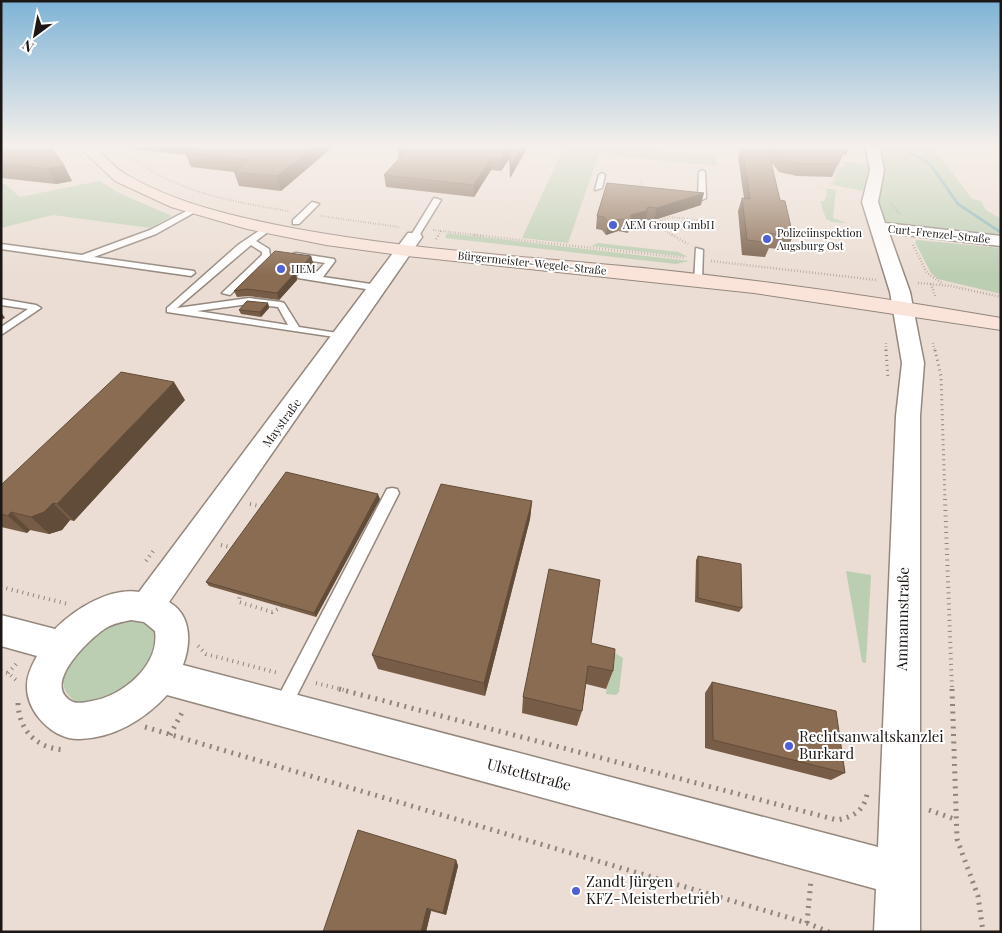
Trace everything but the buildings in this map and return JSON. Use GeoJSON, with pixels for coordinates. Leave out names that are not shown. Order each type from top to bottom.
{"type":"FeatureCollection","features":[{"type":"Feature","properties":{"kind":"main road","name":"Bürgermeister-Wegele-Straße"},"geometry":{"type":"LineString","coordinates":[[141,189],[155,196],[194,209],[326,240],[413,239]]}},
{"type":"Feature","properties":{"kind":"main road","name":"Bürgermeister-Wegele-Straße"},"geometry":{"type":"LineString","coordinates":[[164,189],[174,194],[214,206],[300,218],[413,239],[698,265],[1001,309]]}},
{"type":"Feature","properties":{"kind":"main road","name":"Bürgermeister-Wegele-Straße"},"geometry":{"type":"LineString","coordinates":[[899,294],[1001,324]]}},
{"type":"Feature","properties":{"kind":"street","name":"Curt-Frenzel-Straße"},"geometry":{"type":"LineString","coordinates":[[873,189],[870,202],[899,294]]}},
{"type":"Feature","properties":{"kind":"street","name":"Curt-Frenzel-Straße"},"geometry":{"type":"LineString","coordinates":[[877,228],[1001,241]]}},
{"type":"Feature","properties":{"kind":"street","name":"Maystraße"},"geometry":{"type":"LineString","coordinates":[[148,606],[413,239]]}},
{"type":"Feature","properties":{"kind":"street","name":"Ammannstraße"},"geometry":{"type":"LineString","coordinates":[[897,932],[908,416],[913,373],[899,294]]}},
{"type":"Feature","properties":{"kind":"street"},"geometry":{"type":"LineString","coordinates":[[131,605],[148,606],[165,615],[173,632],[172,653],[160,676],[144,695],[122,710],[99,719],[77,721],[59,715],[48,703],[44,685],[49,666],[60,647],[75,630],[106,612],[131,605]]}},
{"type":"Feature","properties":{"kind":"street"},"geometry":{"type":"LineString","coordinates":[[1,630],[60,647]]}},
{"type":"Feature","properties":{"kind":"street","name":"Ulstettstraße"},"geometry":{"type":"LineString","coordinates":[[160,676],[283,692],[898,874]]}},
{"type":"Feature","properties":{"kind":"lane"},"geometry":{"type":"LineString","coordinates":[[702,189],[702,198]]}},
{"type":"Feature","properties":{"kind":"lane"},"geometry":{"type":"LineString","coordinates":[[413,239],[437,200]]}},
{"type":"Feature","properties":{"kind":"lane"},"geometry":{"type":"LineString","coordinates":[[300,218],[315,204]]}},
{"type":"Feature","properties":{"kind":"lane"},"geometry":{"type":"LineString","coordinates":[[82,258],[153,232],[194,209]]}},
{"type":"Feature","properties":{"kind":"lane"},"geometry":{"type":"LineString","coordinates":[[269,228],[241,247],[170,310],[344,337]]}},
{"type":"Feature","properties":{"kind":"lane"},"geometry":{"type":"LineString","coordinates":[[251,241],[276,253],[331,261],[316,278]]}},
{"type":"Feature","properties":{"kind":"lane"},"geometry":{"type":"LineString","coordinates":[[1,246],[192,274]]}},
{"type":"Feature","properties":{"kind":"lane"},"geometry":{"type":"LineString","coordinates":[[227,293],[266,256],[276,253]]}},
{"type":"Feature","properties":{"kind":"lane"},"geometry":{"type":"LineString","coordinates":[[252,269],[263,271]]}},
{"type":"Feature","properties":{"kind":"lane"},"geometry":{"type":"LineString","coordinates":[[301,276],[378,288]]}},
{"type":"Feature","properties":{"kind":"lane"},"geometry":{"type":"LineString","coordinates":[[181,312],[201,307],[249,301],[281,305],[296,330]]}},
{"type":"Feature","properties":{"kind":"lane"},"geometry":{"type":"LineString","coordinates":[[1,302],[36,308],[1,332]]}},
{"type":"Feature","properties":{"kind":"lane"},"geometry":{"type":"LineString","coordinates":[[283,692],[392,493]]}},
{"type":"Feature","properties":{"kind":"path"},"geometry":{"type":"LineString","coordinates":[[193,189],[300,218],[413,239],[698,265],[899,294],[951,286],[1001,297]]}},
{"type":"Feature","properties":{"kind":"path"},"geometry":{"type":"LineString","coordinates":[[698,265],[651,223],[670,217],[701,220]]}},
{"type":"Feature","properties":{"kind":"path"},"geometry":{"type":"LineString","coordinates":[[908,252],[917,253]]}},
{"type":"Feature","properties":{"kind":"path"},"geometry":{"type":"LineString","coordinates":[[885,334],[888,382]]}},
{"type":"Feature","properties":{"kind":"path"},"geometry":{"type":"LineString","coordinates":[[931,334],[941,376],[957,839],[975,882],[983,916],[983,932]]}},
{"type":"Feature","properties":{"kind":"path"},"geometry":{"type":"LineString","coordinates":[[244,510],[254,496]]}},
{"type":"Feature","properties":{"kind":"path"},"geometry":{"type":"LineString","coordinates":[[249,503],[266,508]]}},
{"type":"Feature","properties":{"kind":"path"},"geometry":{"type":"LineString","coordinates":[[216,550],[225,538]]}},
{"type":"Feature","properties":{"kind":"path"},"geometry":{"type":"LineString","coordinates":[[145,564],[160,542]]}},
{"type":"Feature","properties":{"kind":"path"},"geometry":{"type":"LineString","coordinates":[[220,545],[238,549]]}},
{"type":"Feature","properties":{"kind":"path"},"geometry":{"type":"LineString","coordinates":[[1,587],[70,604]]}},
{"type":"Feature","properties":{"kind":"path"},"geometry":{"type":"LineString","coordinates":[[244,587],[238,595],[239,602],[272,612],[280,608],[285,600]]}},
{"type":"Feature","properties":{"kind":"path"},"geometry":{"type":"LineString","coordinates":[[197,640],[199,648],[206,654],[283,692]]}},
{"type":"Feature","properties":{"kind":"path"},"geometry":{"type":"LineString","coordinates":[[1,671],[8,673],[18,682],[17,710],[26,730],[38,744],[60,750],[76,749]]}},
{"type":"Feature","properties":{"kind":"path"},"geometry":{"type":"LineString","coordinates":[[313,682],[837,820],[851,818],[862,810],[868,792]]}},
{"type":"Feature","properties":{"kind":"path"},"geometry":{"type":"LineString","coordinates":[[135,729],[142,725],[798,920],[829,932]]}},
{"type":"Feature","properties":{"kind":"green space"},"geometry":{"type":"Polygon","coordinates":[[[1,189],[10,189],[20,197],[62,189],[112,189],[172,216],[150,228],[53,215],[1,228],[1,189]]]}},
{"type":"Feature","properties":{"kind":"green space"},"geometry":{"type":"Polygon","coordinates":[[[545,189],[587,189],[568,243],[522,238],[545,189]]]}},
{"type":"Feature","properties":{"kind":"green space"},"geometry":{"type":"Polygon","coordinates":[[[824,189],[846,191],[836,190],[833,218],[847,223],[832,222],[826,219],[820,201],[824,201],[827,195],[826,189],[824,189]]]}},
{"type":"Feature","properties":{"kind":"green space"},"geometry":{"type":"Polygon","coordinates":[[[851,189],[864,189],[863,191],[851,189]]]}},
{"type":"Feature","properties":{"kind":"green space"},"geometry":{"type":"Polygon","coordinates":[[[880,189],[964,189],[972,199],[981,201],[986,210],[1001,219],[1001,235],[880,221],[877,204],[880,189]]]}},
{"type":"Feature","properties":{"kind":"green space"},"geometry":{"type":"Polygon","coordinates":[[[447,233],[689,261],[676,264],[445,238],[447,233]]]}},
{"type":"Feature","properties":{"kind":"green space"},"geometry":{"type":"Polygon","coordinates":[[[917,240],[1001,248],[1001,294],[938,279],[931,273],[915,242],[917,240]]]}},
{"type":"Feature","properties":{"kind":"green space"},"geometry":{"type":"Polygon","coordinates":[[[598,243],[678,252],[688,257],[591,246],[598,243]]]}},
{"type":"Feature","properties":{"kind":"green space"},"geometry":{"type":"Polygon","coordinates":[[[846,571],[871,575],[866,663],[862,662],[846,571]]]}},
{"type":"Feature","properties":{"kind":"green space"},"geometry":{"type":"Polygon","coordinates":[[[125,621],[138,621],[148,626],[155,633],[158,644],[156,656],[127,694],[79,704],[72,699],[65,689],[64,677],[69,665],[81,645],[89,638],[103,629],[125,621]]]}},
{"type":"Feature","properties":{"kind":"green space"},"geometry":{"type":"Polygon","coordinates":[[[601,650],[615,653],[623,658],[619,692],[616,695],[606,694],[609,666],[601,650]]]}},
{"type":"Feature","properties":{"kind":"waterway"},"geometry":{"type":"LineString","coordinates":[[947,189],[958,204],[1001,233]]}},
{"type":"Feature","properties":{"kind":"place","name":"AEM Group GmbH"},"geometry":{"type":"Point","coordinates":[613,225]}},
{"type":"Feature","properties":{"kind":"place","name":"Polizeiinspektion Augsburg Ost"},"geometry":{"type":"Point","coordinates":[767,239]}},
{"type":"Feature","properties":{"kind":"place","name":"HEM"},"geometry":{"type":"Point","coordinates":[281,269]}},
{"type":"Feature","properties":{"kind":"place","name":"Rechtsanwaltskanzlei Burkard"},"geometry":{"type":"Point","coordinates":[789,746]}},
{"type":"Feature","properties":{"kind":"place","name":"Zandt Jürgen KFZ-Meisterbetrieb"},"geometry":{"type":"Point","coordinates":[576,891]}}]}
